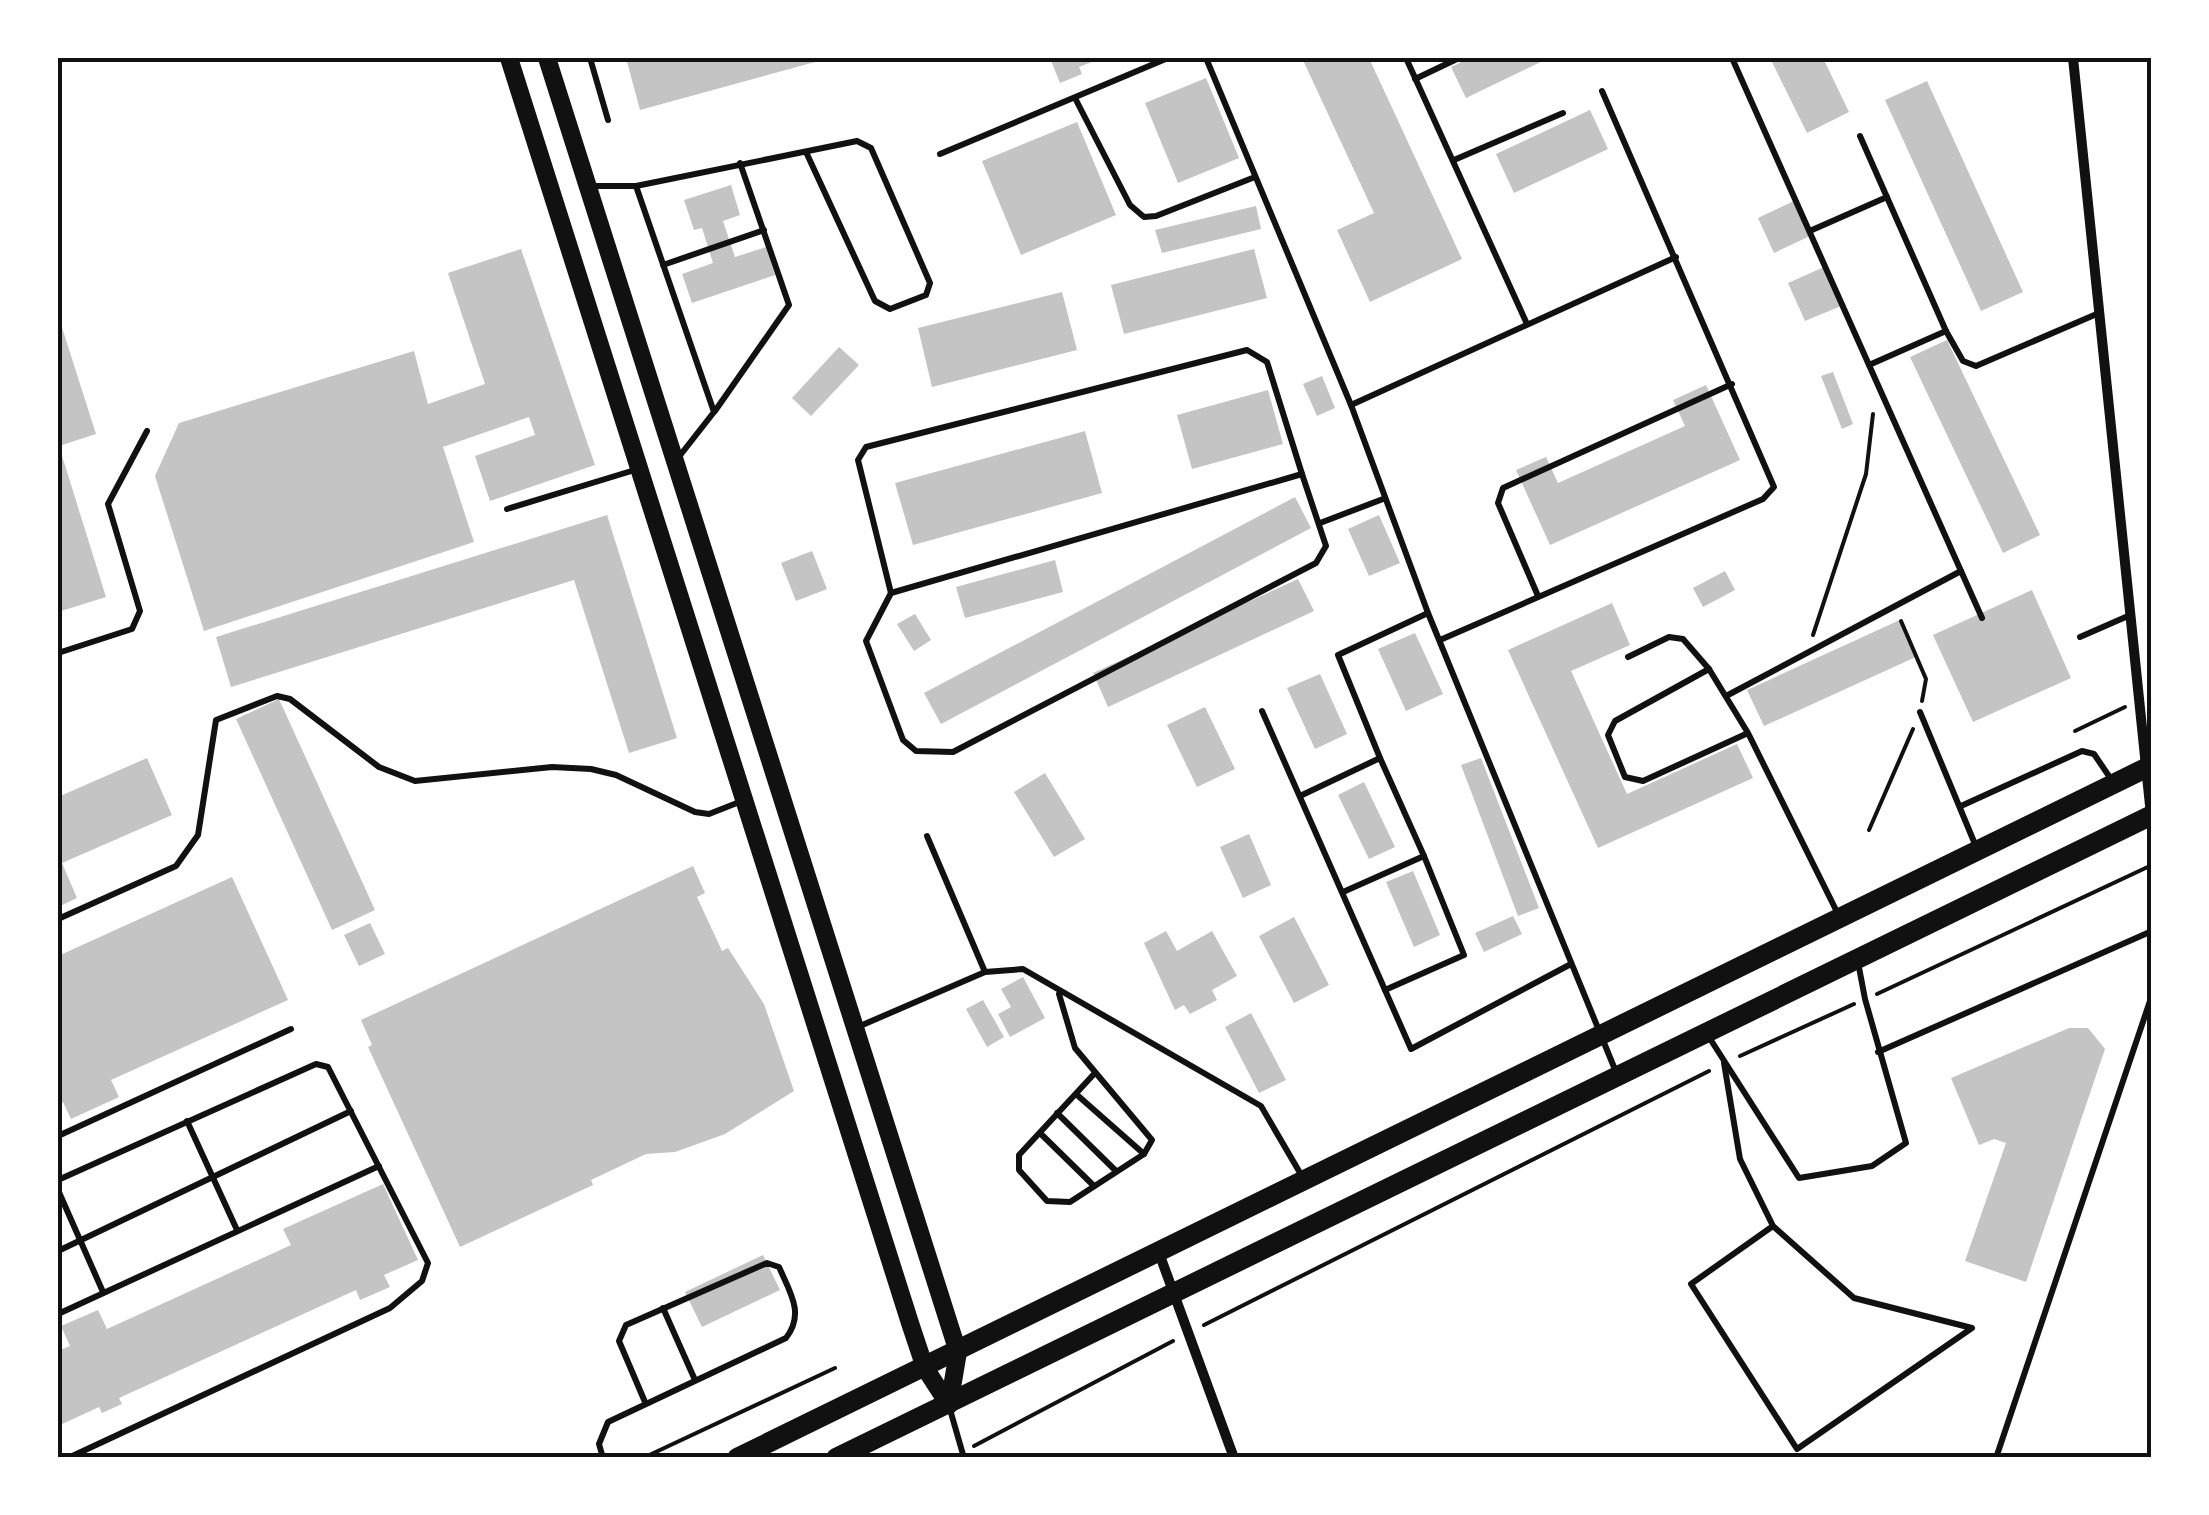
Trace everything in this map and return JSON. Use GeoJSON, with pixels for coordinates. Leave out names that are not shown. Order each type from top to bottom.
{"type":"FeatureCollection","features":[{"type":"Feature","properties":{"kind":"highway"},"geometry":{"type":"LineString","coordinates":[[736,1458],[2147,767]]}},
{"type":"Feature","properties":{"kind":"highway"},"geometry":{"type":"LineString","coordinates":[[836,1458],[2151,815]]}},
{"type":"Feature","properties":{"kind":"main road"},"geometry":{"type":"LineString","coordinates":[[509,58],[925,1368],[949,1405]]}},
{"type":"Feature","properties":{"kind":"main road"},"geometry":{"type":"LineString","coordinates":[[548,58],[958,1352],[949,1405]]}},
{"type":"Feature","properties":{"kind":"street"},"geometry":{"type":"LineString","coordinates":[[2073,58],[2136,702],[2151,815]]}},
{"type":"Feature","properties":{"kind":"street"},"geometry":{"type":"LineString","coordinates":[[1159,1252],[1234,1458]]}},
{"type":"Feature","properties":{"kind":"lane"},"geometry":{"type":"LineString","coordinates":[[590,58],[608,120]]}},
{"type":"Feature","properties":{"kind":"lane"},"geometry":{"type":"LineString","coordinates":[[940,154],[1168,58]]}},
{"type":"Feature","properties":{"kind":"lane"},"geometry":{"type":"LineString","coordinates":[[1206,58],[1351,405],[1428,614],[1618,1078]]}},
{"type":"Feature","properties":{"kind":"lane"},"geometry":{"type":"LineString","coordinates":[[1406,58],[1527,324]]}},
{"type":"Feature","properties":{"kind":"lane"},"geometry":{"type":"LineString","coordinates":[[1415,78],[1459,58]]}},
{"type":"Feature","properties":{"kind":"lane"},"geometry":{"type":"LineString","coordinates":[[1732,58],[1982,618]]}},
{"type":"Feature","properties":{"kind":"lane"},"geometry":{"type":"LineString","coordinates":[[1440,640],[1768,496],[1774,482],[1602,91]]}},
{"type":"Feature","properties":{"kind":"lane"},"geometry":{"type":"LineString","coordinates":[[1076,98],[1130,204],[1144,217],[1156,216],[1255,177]]}},
{"type":"Feature","properties":{"kind":"lane"},"geometry":{"type":"LineString","coordinates":[[1454,160],[1563,113]]}},
{"type":"Feature","properties":{"kind":"lane"},"geometry":{"type":"LineString","coordinates":[[1860,136],[1963,361],[1976,366],[2100,313]]}},
{"type":"Feature","properties":{"kind":"lane"},"geometry":{"type":"LineString","coordinates":[[586,186],[636,186],[857,141],[871,148],[930,283],[926,295],[890,309],[875,301],[806,152]]}},
{"type":"Feature","properties":{"kind":"lane"},"geometry":{"type":"LineString","coordinates":[[674,463],[789,305],[740,163]]}},
{"type":"Feature","properties":{"kind":"lane"},"geometry":{"type":"LineString","coordinates":[[636,186],[714,412]]}},
{"type":"Feature","properties":{"kind":"lane"},"geometry":{"type":"LineString","coordinates":[[1812,230],[1887,197]]}},
{"type":"Feature","properties":{"kind":"lane"},"geometry":{"type":"LineString","coordinates":[[663,264],[764,230]]}},
{"type":"Feature","properties":{"kind":"lane"},"geometry":{"type":"LineString","coordinates":[[1351,405],[1676,257]]}},
{"type":"Feature","properties":{"kind":"lane"},"geometry":{"type":"LineString","coordinates":[[1870,365],[1946,331]]}},
{"type":"Feature","properties":{"kind":"lane"},"geometry":{"type":"LineString","coordinates":[[1247,350],[1268,362],[1320,523],[1326,546],[1316,563],[954,752],[916,751],[903,740],[866,642],[891,594],[858,460],[866,447],[1247,350]]}},
{"type":"Feature","properties":{"kind":"lane"},"geometry":{"type":"LineString","coordinates":[[1538,596],[1498,503],[1503,488],[1732,384]]}},
{"type":"Feature","properties":{"kind":"lane"},"geometry":{"type":"LineString","coordinates":[[58,653],[132,628],[140,611],[108,504],[146,431]]}},
{"type":"Feature","properties":{"kind":"lane"},"geometry":{"type":"LineString","coordinates":[[507,510],[640,469]]}},
{"type":"Feature","properties":{"kind":"lane"},"geometry":{"type":"LineString","coordinates":[[891,594],[1302,474]]}},
{"type":"Feature","properties":{"kind":"lane"},"geometry":{"type":"LineString","coordinates":[[1320,523],[1383,500]]}},
{"type":"Feature","properties":{"kind":"lane"},"geometry":{"type":"LineString","coordinates":[[1728,695],[1961,571]]}},
{"type":"Feature","properties":{"kind":"lane"},"geometry":{"type":"LineString","coordinates":[[1385,990],[1464,954],[1338,655],[1428,614]]}},
{"type":"Feature","properties":{"kind":"lane"},"geometry":{"type":"LineString","coordinates":[[2080,636],[2128,616]]}},
{"type":"Feature","properties":{"kind":"lane"},"geometry":{"type":"LineString","coordinates":[[1628,658],[1669,638],[1683,639],[1709,669],[1748,733],[1840,918]]}},
{"type":"Feature","properties":{"kind":"lane"},"geometry":{"type":"LineString","coordinates":[[1709,669],[1615,721],[1608,735],[1625,777],[1643,781],[1748,733]]}},
{"type":"Feature","properties":{"kind":"lane"},"geometry":{"type":"LineString","coordinates":[[58,919],[176,866],[198,835],[216,720],[277,696],[290,699],[379,767],[415,781],[535,768],[592,769],[695,812],[710,814],[743,800]]}},
{"type":"Feature","properties":{"kind":"lane"},"geometry":{"type":"LineString","coordinates":[[1262,711],[1411,1049],[1570,964]]}},
{"type":"Feature","properties":{"kind":"lane"},"geometry":{"type":"LineString","coordinates":[[1920,712],[1978,850]]}},
{"type":"Feature","properties":{"kind":"lane"},"geometry":{"type":"LineString","coordinates":[[1961,806],[2082,751],[2094,754],[2114,783]]}},
{"type":"Feature","properties":{"kind":"lane"},"geometry":{"type":"LineString","coordinates":[[1300,796],[1380,758]]}},
{"type":"Feature","properties":{"kind":"lane"},"geometry":{"type":"LineString","coordinates":[[2151,815],[2152,826]]}},
{"type":"Feature","properties":{"kind":"lane"},"geometry":{"type":"LineString","coordinates":[[926,836],[985,972]]}},
{"type":"Feature","properties":{"kind":"lane"},"geometry":{"type":"LineString","coordinates":[[1343,892],[1424,856]]}},
{"type":"Feature","properties":{"kind":"lane"},"geometry":{"type":"LineString","coordinates":[[1878,1052],[2152,930]]}},
{"type":"Feature","properties":{"kind":"lane"},"geometry":{"type":"LineString","coordinates":[[1706,1033],[1800,1178],[1872,1166],[1906,1143],[1864,1000],[1858,959]]}},
{"type":"Feature","properties":{"kind":"lane"},"geometry":{"type":"LineString","coordinates":[[854,1029],[985,972],[1023,969],[1261,1106],[1304,1180]]}},
{"type":"Feature","properties":{"kind":"lane"},"geometry":{"type":"LineString","coordinates":[[1058,992],[1076,1048],[1094,1074],[1148,1130],[1152,1140],[1144,1154],[1094,1186],[1060,1205],[1047,1202],[1019,1170],[1019,1155],[1094,1074]]}},
{"type":"Feature","properties":{"kind":"lane"},"geometry":{"type":"LineString","coordinates":[[1996,1458],[2152,995]]}},
{"type":"Feature","properties":{"kind":"lane"},"geometry":{"type":"LineString","coordinates":[[58,1136],[291,1029]]}},
{"type":"Feature","properties":{"kind":"lane"},"geometry":{"type":"LineString","coordinates":[[1724,1063],[1740,1159],[1773,1226],[1854,1298],[1972,1328],[1797,1449],[1691,1284],[1773,1226]]}},
{"type":"Feature","properties":{"kind":"lane"},"geometry":{"type":"LineString","coordinates":[[58,1180],[316,1064],[328,1067],[428,1263],[422,1281],[390,1308],[68,1458]]}},
{"type":"Feature","properties":{"kind":"lane"},"geometry":{"type":"LineString","coordinates":[[1076,1094],[1144,1154]]}},
{"type":"Feature","properties":{"kind":"lane"},"geometry":{"type":"LineString","coordinates":[[58,1251],[350,1111]]}},
{"type":"Feature","properties":{"kind":"lane"},"geometry":{"type":"LineString","coordinates":[[1058,1114],[1116,1171]]}},
{"type":"Feature","properties":{"kind":"lane"},"geometry":{"type":"LineString","coordinates":[[187,1121],[238,1230]]}},
{"type":"Feature","properties":{"kind":"lane"},"geometry":{"type":"LineString","coordinates":[[1040,1133],[1094,1186]]}},
{"type":"Feature","properties":{"kind":"lane"},"geometry":{"type":"LineString","coordinates":[[58,1314],[379,1166]]}},
{"type":"Feature","properties":{"kind":"lane"},"geometry":{"type":"LineString","coordinates":[[58,1190],[103,1292]]}},
{"type":"Feature","properties":{"kind":"lane"},"geometry":{"type":"LineString","coordinates":[[604,1458],[599,1444],[608,1422],[777,1344],[792,1330],[796,1308],[779,1267],[766,1263],[626,1326],[619,1341],[646,1402]]}},
{"type":"Feature","properties":{"kind":"lane"},"geometry":{"type":"LineString","coordinates":[[663,1308],[695,1380]]}},
{"type":"Feature","properties":{"kind":"lane"},"geometry":{"type":"LineString","coordinates":[[949,1405],[964,1455]]}},
{"type":"Feature","properties":{"kind":"path"},"geometry":{"type":"LineString","coordinates":[[1806,654],[1866,474],[1875,432],[1870,365]]}},
{"type":"Feature","properties":{"kind":"path"},"geometry":{"type":"LineString","coordinates":[[1869,830],[1920,712],[1926,680],[1895,606]]}},
{"type":"Feature","properties":{"kind":"path"},"geometry":{"type":"LineString","coordinates":[[2075,730],[2136,702]]}},
{"type":"Feature","properties":{"kind":"path"},"geometry":{"type":"LineString","coordinates":[[964,1455],[1189,1332],[1724,1063],[2152,865]]}},
{"type":"Feature","properties":{"kind":"path"},"geometry":{"type":"LineString","coordinates":[[644,1458],[835,1368]]}},
{"type":"Feature","properties":{"kind":"building"},"geometry":{"type":"Polygon","coordinates":[[[626,58],[825,58],[826,59],[640,110],[626,58]]]}},
{"type":"Feature","properties":{"kind":"building"},"geometry":{"type":"Polygon","coordinates":[[[1050,58],[1102,58],[1079,67],[1082,74],[1060,83],[1050,58]]]}},
{"type":"Feature","properties":{"kind":"building"},"geometry":{"type":"Polygon","coordinates":[[[1302,58],[1369,58],[1462,259],[1370,302],[1337,230],[1374,213],[1302,58]]]}},
{"type":"Feature","properties":{"kind":"building"},"geometry":{"type":"Polygon","coordinates":[[[1470,58],[1549,58],[1466,98],[1451,67],[1470,58]]]}},
{"type":"Feature","properties":{"kind":"building"},"geometry":{"type":"Polygon","coordinates":[[[1770,58],[1823,58],[1849,112],[1807,133],[1770,58]]]}},
{"type":"Feature","properties":{"kind":"building"},"geometry":{"type":"Polygon","coordinates":[[[1206,78],[1239,158],[1178,183],[1145,103],[1206,78]]]}},
{"type":"Feature","properties":{"kind":"building"},"geometry":{"type":"Polygon","coordinates":[[[1927,81],[2023,292],[1981,311],[1885,100],[1927,81]]]}},
{"type":"Feature","properties":{"kind":"building"},"geometry":{"type":"Polygon","coordinates":[[[1590,110],[1608,149],[1514,193],[1496,154],[1590,110]]]}},
{"type":"Feature","properties":{"kind":"building"},"geometry":{"type":"Polygon","coordinates":[[[1077,122],[1116,215],[1021,255],[982,161],[1077,122]]]}},
{"type":"Feature","properties":{"kind":"building"},"geometry":{"type":"Polygon","coordinates":[[[731,185],[740,215],[723,221],[735,257],[766,247],[775,275],[692,303],[682,274],[713,263],[702,228],[694,230],[684,200],[731,185]]]}},
{"type":"Feature","properties":{"kind":"building"},"geometry":{"type":"Polygon","coordinates":[[[1794,201],[1810,236],[1774,253],[1758,218],[1794,201]]]}},
{"type":"Feature","properties":{"kind":"building"},"geometry":{"type":"Polygon","coordinates":[[[1256,206],[1261,229],[1162,253],[1155,230],[1256,206]]]}},
{"type":"Feature","properties":{"kind":"building"},"geometry":{"type":"Polygon","coordinates":[[[521,249],[595,465],[490,501],[475,456],[535,435],[529,417],[443,447],[474,542],[204,631],[155,476],[179,423],[414,351],[428,404],[485,384],[448,273],[521,249]]]}},
{"type":"Feature","properties":{"kind":"building"},"geometry":{"type":"Polygon","coordinates":[[[1254,249],[1267,298],[1124,334],[1111,285],[1254,249]]]}},
{"type":"Feature","properties":{"kind":"building"},"geometry":{"type":"Polygon","coordinates":[[[1824,267],[1841,306],[1805,321],[1788,283],[1824,267]]]}},
{"type":"Feature","properties":{"kind":"building"},"geometry":{"type":"Polygon","coordinates":[[[1062,292],[1077,350],[932,387],[918,328],[1062,292]]]}},
{"type":"Feature","properties":{"kind":"building"},"geometry":{"type":"Polygon","coordinates":[[[58,315],[96,434],[59,446],[106,597],[58,612],[58,315]]]}},
{"type":"Feature","properties":{"kind":"building"},"geometry":{"type":"Polygon","coordinates":[[[1947,340],[2040,535],[2003,553],[1910,357],[1947,340]]]}},
{"type":"Feature","properties":{"kind":"building"},"geometry":{"type":"Polygon","coordinates":[[[839,347],[859,365],[811,416],[792,398],[839,347]]]}},
{"type":"Feature","properties":{"kind":"building"},"geometry":{"type":"Polygon","coordinates":[[[1833,372],[1853,424],[1842,429],[1821,376],[1833,372]]]}},
{"type":"Feature","properties":{"kind":"building"},"geometry":{"type":"Polygon","coordinates":[[[1322,376],[1335,408],[1317,416],[1303,384],[1322,376]]]}},
{"type":"Feature","properties":{"kind":"building"},"geometry":{"type":"Polygon","coordinates":[[[1706,385],[1740,460],[1550,545],[1516,470],[1546,457],[1558,483],[1685,426],[1673,400],[1706,385]]]}},
{"type":"Feature","properties":{"kind":"building"},"geometry":{"type":"Polygon","coordinates":[[[1268,390],[1283,444],[1192,469],[1177,415],[1268,390]]]}},
{"type":"Feature","properties":{"kind":"building"},"geometry":{"type":"Polygon","coordinates":[[[1085,431],[1102,493],[913,545],[895,483],[1085,431]]]}},
{"type":"Feature","properties":{"kind":"building"},"geometry":{"type":"Polygon","coordinates":[[[1295,497],[1311,528],[941,724],[924,693],[1295,497]]]}},
{"type":"Feature","properties":{"kind":"building"},"geometry":{"type":"Polygon","coordinates":[[[607,515],[677,738],[629,753],[574,580],[231,687],[216,637],[607,515]]]}},
{"type":"Feature","properties":{"kind":"building"},"geometry":{"type":"Polygon","coordinates":[[[1379,515],[1400,563],[1369,576],[1348,529],[1379,515]]]}},
{"type":"Feature","properties":{"kind":"building"},"geometry":{"type":"Polygon","coordinates":[[[812,551],[827,589],[796,601],[781,563],[812,551]]]}},
{"type":"Feature","properties":{"kind":"building"},"geometry":{"type":"Polygon","coordinates":[[[1055,560],[1063,592],[965,618],[956,587],[1055,560]]]}},
{"type":"Feature","properties":{"kind":"building"},"geometry":{"type":"Polygon","coordinates":[[[1725,571],[1735,590],[1703,607],[1693,588],[1725,571]]]}},
{"type":"Feature","properties":{"kind":"building"},"geometry":{"type":"Polygon","coordinates":[[[1298,579],[1314,611],[1108,707],[1093,673],[1298,579]]]}},
{"type":"Feature","properties":{"kind":"building"},"geometry":{"type":"Polygon","coordinates":[[[2032,590],[2071,678],[1973,722],[1933,635],[2032,590]]]}},
{"type":"Feature","properties":{"kind":"building"},"geometry":{"type":"Polygon","coordinates":[[[1612,603],[1630,645],[1571,671],[1627,794],[1737,744],[1753,778],[1598,848],[1508,650],[1612,603]]]}},
{"type":"Feature","properties":{"kind":"building"},"geometry":{"type":"Polygon","coordinates":[[[915,614],[931,640],[914,651],[897,624],[915,614]]]}},
{"type":"Feature","properties":{"kind":"building"},"geometry":{"type":"Polygon","coordinates":[[[1902,619],[1918,656],[1764,726],[1747,690],[1902,619]]]}},
{"type":"Feature","properties":{"kind":"building"},"geometry":{"type":"Polygon","coordinates":[[[1415,633],[1443,694],[1406,711],[1378,649],[1415,633]]]}},
{"type":"Feature","properties":{"kind":"building"},"geometry":{"type":"Polygon","coordinates":[[[1320,674],[1347,734],[1315,749],[1287,688],[1320,674]]]}},
{"type":"Feature","properties":{"kind":"building"},"geometry":{"type":"Polygon","coordinates":[[[279,699],[375,910],[332,930],[236,719],[279,699]]]}},
{"type":"Feature","properties":{"kind":"building"},"geometry":{"type":"Polygon","coordinates":[[[1205,707],[1235,769],[1197,787],[1167,725],[1205,707]]]}},
{"type":"Feature","properties":{"kind":"building"},"geometry":{"type":"Polygon","coordinates":[[[147,758],[172,815],[62,863],[77,898],[58,907],[58,797],[147,758]]]}},
{"type":"Feature","properties":{"kind":"building"},"geometry":{"type":"Polygon","coordinates":[[[1481,758],[1539,908],[1518,916],[1461,765],[1481,758]]]}},
{"type":"Feature","properties":{"kind":"building"},"geometry":{"type":"Polygon","coordinates":[[[1045,773],[1085,839],[1054,857],[1014,792],[1045,773]]]}},
{"type":"Feature","properties":{"kind":"building"},"geometry":{"type":"Polygon","coordinates":[[[1364,782],[1395,847],[1369,859],[1338,795],[1364,782]]]}},
{"type":"Feature","properties":{"kind":"building"},"geometry":{"type":"Polygon","coordinates":[[[1249,834],[1271,885],[1243,898],[1220,847],[1249,834]]]}},
{"type":"Feature","properties":{"kind":"building"},"geometry":{"type":"Polygon","coordinates":[[[693,866],[705,893],[697,897],[722,951],[728,948],[764,1004],[794,1091],[725,1134],[675,1152],[646,1154],[591,1180],[593,1185],[460,1247],[368,1047],[372,1045],[361,1020],[693,866]]]}},
{"type":"Feature","properties":{"kind":"building"},"geometry":{"type":"Polygon","coordinates":[[[1413,871],[1440,935],[1414,947],[1386,882],[1413,871]]]}},
{"type":"Feature","properties":{"kind":"building"},"geometry":{"type":"Polygon","coordinates":[[[232,877],[288,1000],[111,1080],[119,1097],[71,1119],[63,1102],[58,1105],[58,956],[232,877]]]}},
{"type":"Feature","properties":{"kind":"building"},"geometry":{"type":"Polygon","coordinates":[[[1513,916],[1522,934],[1484,952],[1475,933],[1513,916]]]}},
{"type":"Feature","properties":{"kind":"building"},"geometry":{"type":"Polygon","coordinates":[[[1294,917],[1329,985],[1294,1003],[1259,936],[1294,917]]]}},
{"type":"Feature","properties":{"kind":"building"},"geometry":{"type":"Polygon","coordinates":[[[370,923],[385,954],[359,966],[344,935],[370,923]]]}},
{"type":"Feature","properties":{"kind":"building"},"geometry":{"type":"Polygon","coordinates":[[[1166,931],[1177,951],[1212,931],[1237,976],[1212,990],[1217,1000],[1190,1014],[1184,1005],[1175,1010],[1144,943],[1166,931]]]}},
{"type":"Feature","properties":{"kind":"building"},"geometry":{"type":"Polygon","coordinates":[[[1023,977],[1045,1018],[1010,1037],[998,1014],[1011,1007],[1001,989],[1023,977]]]}},
{"type":"Feature","properties":{"kind":"building"},"geometry":{"type":"Polygon","coordinates":[[[983,1000],[1004,1037],[987,1047],[966,1009],[983,1000]]]}},
{"type":"Feature","properties":{"kind":"building"},"geometry":{"type":"Polygon","coordinates":[[[1251,1013],[1286,1080],[1259,1093],[1225,1027],[1251,1013]]]}},
{"type":"Feature","properties":{"kind":"building"},"geometry":{"type":"Polygon","coordinates":[[[2069,1028],[2088,1028],[2105,1049],[2026,1282],[1965,1261],[2006,1143],[1994,1139],[1979,1145],[1951,1078],[2069,1028]]]}},
{"type":"Feature","properties":{"kind":"building"},"geometry":{"type":"Polygon","coordinates":[[[383,1184],[418,1260],[384,1275],[390,1287],[360,1300],[356,1290],[119,1398],[122,1404],[102,1413],[99,1407],[58,1426],[58,1351],[70,1346],[61,1326],[98,1310],[107,1329],[291,1245],[283,1229],[383,1184]]]}},
{"type":"Feature","properties":{"kind":"building"},"geometry":{"type":"Polygon","coordinates":[[[763,1255],[780,1290],[702,1327],[685,1292],[763,1255]]]}}]}
